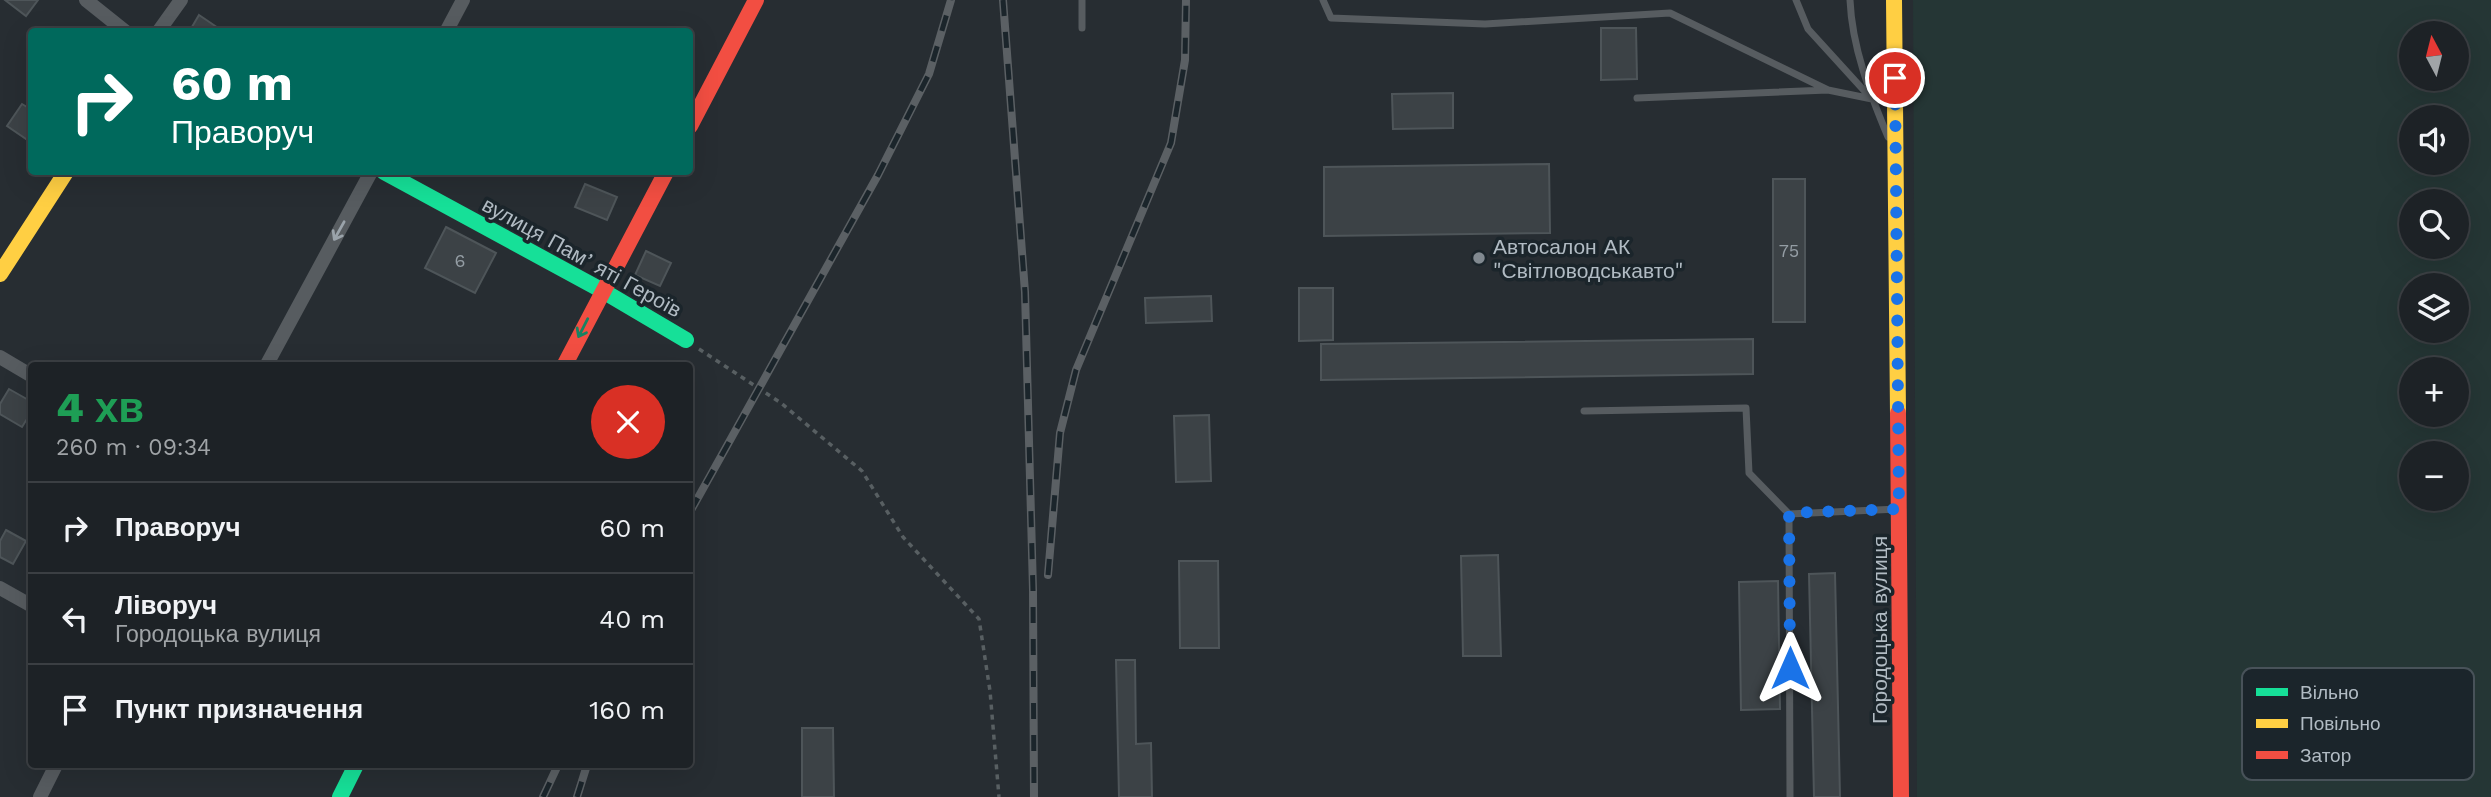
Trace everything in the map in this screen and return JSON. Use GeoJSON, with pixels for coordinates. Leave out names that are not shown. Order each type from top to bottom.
{"type":"FeatureCollection","features":[{"type":"Feature","properties":{"kind":"street"},"geometry":{"type":"LineString","coordinates":[[86,0],[121,28]]}},
{"type":"Feature","properties":{"kind":"street"},"geometry":{"type":"LineString","coordinates":[[161,28],[181,0]]}},
{"type":"Feature","properties":{"kind":"street"},"geometry":{"type":"LineString","coordinates":[[448,28],[463,0]]}},
{"type":"Feature","properties":{"kind":"street"},"geometry":{"type":"LineString","coordinates":[[693,120],[756,0]]}},
{"type":"Feature","properties":{"kind":"street","name":"Городоцька вулиця"},"geometry":{"type":"LineString","coordinates":[[1894,0],[1901,797]]}},
{"type":"Feature","properties":{"kind":"street"},"geometry":{"type":"LineString","coordinates":[[0,274],[64,175]]}},
{"type":"Feature","properties":{"kind":"street"},"geometry":{"type":"LineString","coordinates":[[268,362],[369,175]]}},
{"type":"Feature","properties":{"kind":"street","name":"вулиця Памʼяті Героїв"},"geometry":{"type":"LineString","coordinates":[[390,175],[603,291],[686,340]]}},
{"type":"Feature","properties":{"kind":"street"},"geometry":{"type":"LineString","coordinates":[[566,362],[664,175]]}},
{"type":"Feature","properties":{"kind":"street"},"geometry":{"type":"LineString","coordinates":[[0,357],[28,374]]}},
{"type":"Feature","properties":{"kind":"street"},"geometry":{"type":"LineString","coordinates":[[0,588],[28,604]]}},
{"type":"Feature","properties":{"kind":"street"},"geometry":{"type":"LineString","coordinates":[[40,797],[54,768]]}},
{"type":"Feature","properties":{"kind":"street"},"geometry":{"type":"LineString","coordinates":[[340,797],[354,768]]}},
{"type":"Feature","properties":{"kind":"lane"},"geometry":{"type":"LineString","coordinates":[[1082,0],[1082,28]]}},
{"type":"Feature","properties":{"kind":"lane"},"geometry":{"type":"LineString","coordinates":[[1323,0],[1331,18],[1485,24],[1670,13],[1828,90]]}},
{"type":"Feature","properties":{"kind":"lane"},"geometry":{"type":"LineString","coordinates":[[1796,0],[1808,29],[1872,99]]}},
{"type":"Feature","properties":{"kind":"lane"},"geometry":{"type":"LineString","coordinates":[[1850,0],[1851,21],[1872,99],[1896,156]]}},
{"type":"Feature","properties":{"kind":"lane"},"geometry":{"type":"LineString","coordinates":[[1637,98],[1828,90],[1872,99]]}},
{"type":"Feature","properties":{"kind":"lane"},"geometry":{"type":"LineString","coordinates":[[1584,411],[1746,408],[1749,473],[1789,513],[1790,797]]}},
{"type":"Feature","properties":{"kind":"lane"},"geometry":{"type":"LineString","coordinates":[[1789,513],[1899,509]]}},
{"type":"Feature","properties":{"kind":"path"},"geometry":{"type":"LineString","coordinates":[[686,340],[781,403],[862,471],[903,537],[979,619],[990,691],[999,797]]}},
{"type":"Feature","properties":{"kind":"shaded area"},"geometry":{"type":"Polygon","coordinates":[[[1913,0],[2491,0],[2491,797],[1917,797],[1913,0]]]}},
{"type":"Feature","properties":{"kind":"building"},"geometry":{"type":"Polygon","coordinates":[[[5,0],[38,0],[26,16],[5,0]]]}},
{"type":"Feature","properties":{"kind":"building"},"geometry":{"type":"Polygon","coordinates":[[[199,15],[218,28],[191,28],[199,15]]]}},
{"type":"Feature","properties":{"kind":"building"},"geometry":{"type":"Polygon","coordinates":[[[1601,28],[1636,28],[1637,79],[1601,80],[1601,28]]]}},
{"type":"Feature","properties":{"kind":"building"},"geometry":{"type":"Polygon","coordinates":[[[1453,93],[1453,128],[1393,129],[1392,94],[1453,93]]]}},
{"type":"Feature","properties":{"kind":"building"},"geometry":{"type":"Polygon","coordinates":[[[22,104],[28,108],[28,140],[7,126],[22,104]]]}},
{"type":"Feature","properties":{"kind":"building"},"geometry":{"type":"Polygon","coordinates":[[[1549,164],[1550,233],[1324,236],[1324,167],[1549,164]]]}},
{"type":"Feature","properties":{"kind":"building"},"geometry":{"type":"Polygon","coordinates":[[[1773,179],[1805,179],[1805,322],[1773,322],[1773,179]]]}},
{"type":"Feature","properties":{"kind":"building"},"geometry":{"type":"Polygon","coordinates":[[[585,184],[617,197],[607,220],[575,207],[585,184]]]}},
{"type":"Feature","properties":{"kind":"building"},"geometry":{"type":"Polygon","coordinates":[[[446,227],[496,253],[475,293],[425,268],[446,227]]]}},
{"type":"Feature","properties":{"kind":"building"},"geometry":{"type":"Polygon","coordinates":[[[646,251],[671,263],[660,286],[635,275],[646,251]]]}},
{"type":"Feature","properties":{"kind":"building"},"geometry":{"type":"Polygon","coordinates":[[[1299,288],[1333,288],[1333,340],[1299,341],[1299,288]]]}},
{"type":"Feature","properties":{"kind":"building"},"geometry":{"type":"Polygon","coordinates":[[[1211,296],[1212,321],[1146,323],[1145,298],[1211,296]]]}},
{"type":"Feature","properties":{"kind":"building"},"geometry":{"type":"Polygon","coordinates":[[[1753,339],[1753,374],[1321,380],[1321,344],[1753,339]]]}},
{"type":"Feature","properties":{"kind":"building"},"geometry":{"type":"Polygon","coordinates":[[[9,389],[28,400],[28,417],[22,427],[0,414],[0,404],[9,389]]]}},
{"type":"Feature","properties":{"kind":"building"},"geometry":{"type":"Polygon","coordinates":[[[1209,415],[1211,481],[1176,482],[1174,416],[1209,415]]]}},
{"type":"Feature","properties":{"kind":"building"},"geometry":{"type":"Polygon","coordinates":[[[6,530],[26,541],[13,564],[0,557],[0,541],[6,530]]]}},
{"type":"Feature","properties":{"kind":"building"},"geometry":{"type":"Polygon","coordinates":[[[1498,555],[1501,656],[1463,656],[1461,556],[1498,555]]]}},
{"type":"Feature","properties":{"kind":"building"},"geometry":{"type":"Polygon","coordinates":[[[1179,561],[1218,561],[1219,648],[1180,648],[1179,561]]]}},
{"type":"Feature","properties":{"kind":"building"},"geometry":{"type":"Polygon","coordinates":[[[1835,573],[1840,797],[1814,797],[1809,574],[1835,573]]]}},
{"type":"Feature","properties":{"kind":"building"},"geometry":{"type":"Polygon","coordinates":[[[1778,581],[1780,709],[1741,710],[1739,582],[1778,581]]]}},
{"type":"Feature","properties":{"kind":"building"},"geometry":{"type":"Polygon","coordinates":[[[1116,660],[1135,660],[1136,744],[1151,743],[1152,797],[1119,797],[1116,660]]]}},
{"type":"Feature","properties":{"kind":"building"},"geometry":{"type":"Polygon","coordinates":[[[802,728],[833,728],[834,797],[802,797],[802,728]]]}},
{"type":"Feature","properties":{"kind":"railway"},"geometry":{"type":"LineString","coordinates":[[693,507],[878,175],[929,74],[951,0]]}},
{"type":"Feature","properties":{"kind":"railway"},"geometry":{"type":"LineString","coordinates":[[1003,0],[1025,292],[1033,590],[1034,797]]}},
{"type":"Feature","properties":{"kind":"railway"},"geometry":{"type":"LineString","coordinates":[[1048,575],[1060,433],[1076,370],[1171,143],[1185,60],[1186,0]]}},
{"type":"Feature","properties":{"kind":"railway"},"geometry":{"type":"LineString","coordinates":[[543,797],[557,768]]}},
{"type":"Feature","properties":{"kind":"railway"},"geometry":{"type":"LineString","coordinates":[[577,797],[586,768]]}},
{"type":"Feature","properties":{"kind":"traffic: fast"},"geometry":{"type":"LineString","coordinates":[[390,175],[603,291],[686,340]]}},
{"type":"Feature","properties":{"kind":"traffic: fast"},"geometry":{"type":"LineString","coordinates":[[340,797],[354,768]]}},
{"type":"Feature","properties":{"kind":"traffic: slow"},"geometry":{"type":"LineString","coordinates":[[1894,0],[1898,413]]}},
{"type":"Feature","properties":{"kind":"traffic: slow"},"geometry":{"type":"LineString","coordinates":[[0,274],[64,175]]}},
{"type":"Feature","properties":{"kind":"traffic: jam"},"geometry":{"type":"LineString","coordinates":[[693,120],[756,0]]}},
{"type":"Feature","properties":{"kind":"traffic: jam"},"geometry":{"type":"LineString","coordinates":[[566,362],[664,175]]}},
{"type":"Feature","properties":{"kind":"traffic: jam"},"geometry":{"type":"LineString","coordinates":[[1898,413],[1901,797]]}},
{"type":"Feature","properties":{"kind":"place","name":"Автосалон АК \"Світловодськавто\""},"geometry":{"type":"Point","coordinates":[1479,258]}},
{"type":"Feature","properties":{"kind":"route"},"geometry":{"type":"LineString","coordinates":[[1790,668],[1789,513],[1899,509],[1895,78]]}}]}
